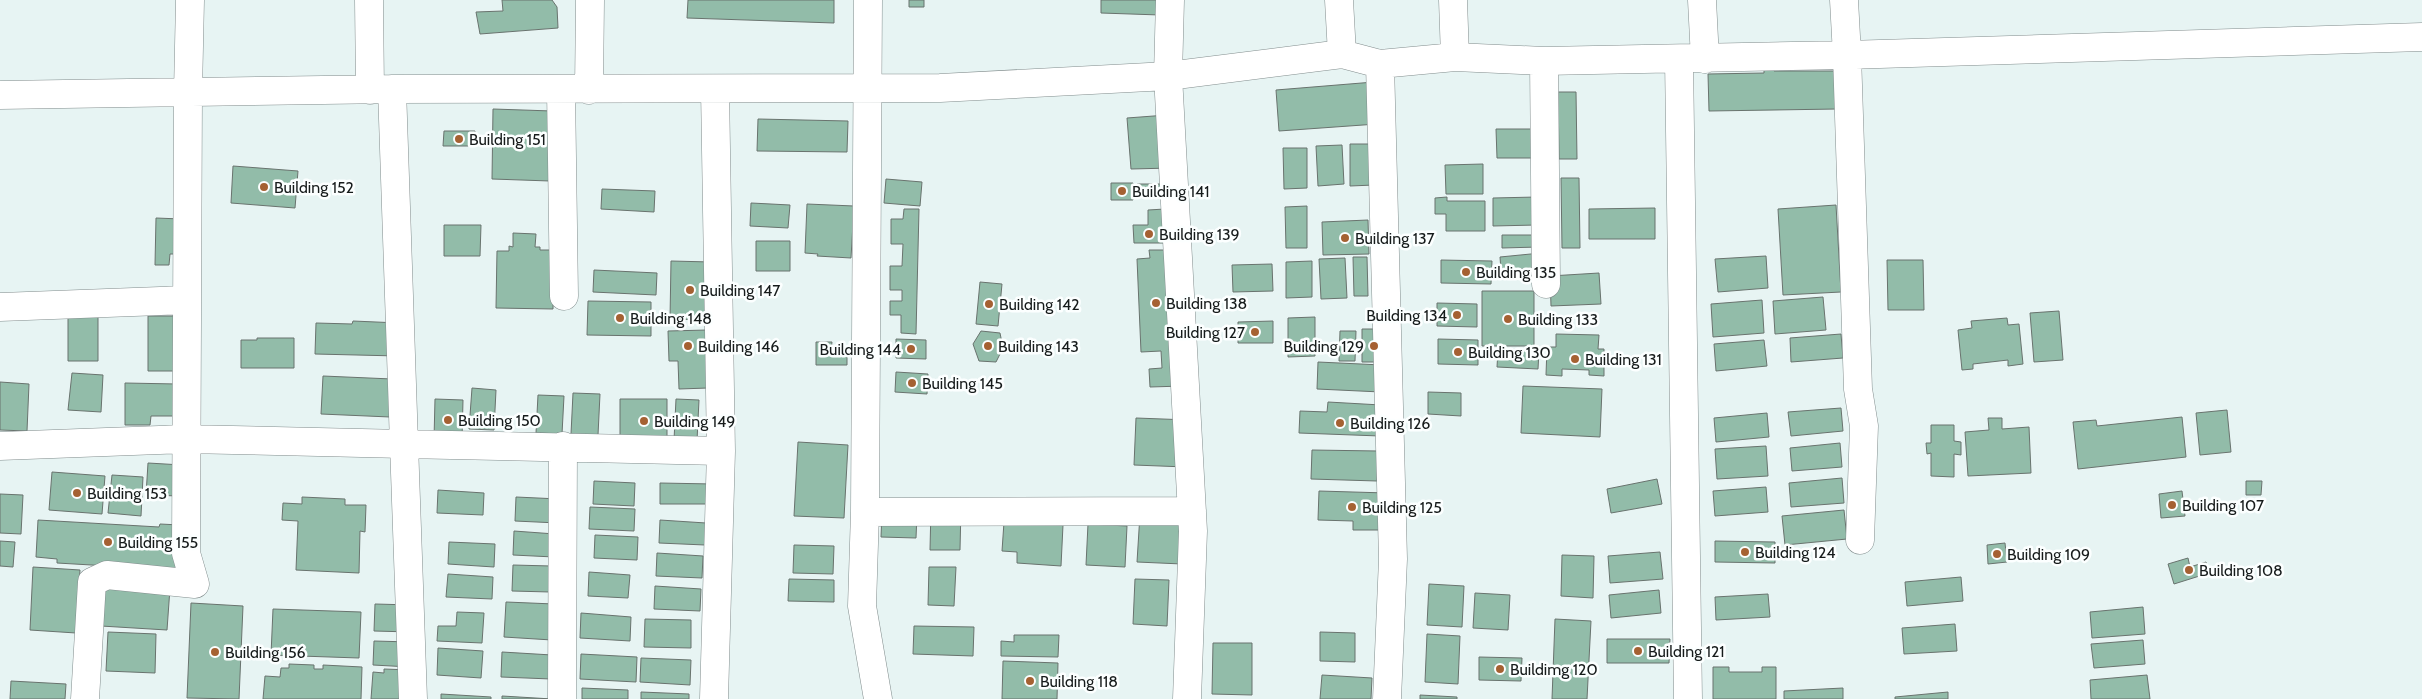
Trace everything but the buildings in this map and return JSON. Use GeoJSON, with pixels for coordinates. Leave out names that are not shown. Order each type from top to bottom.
{"type":"FeatureCollection","features":[{"type":"Feature","properties":{"kind":"street"},"geometry":{"type":"LineString","coordinates":[[85,699],[92,582],[107,575],[195,584],[186,553],[190,0]]}},
{"type":"Feature","properties":{"kind":"street"},"geometry":{"type":"LineString","coordinates":[[369,0],[381,90],[404,444],[413,699]]}},
{"type":"Feature","properties":{"kind":"street"},"geometry":{"type":"LineString","coordinates":[[589,90],[590,0]]}},
{"type":"Feature","properties":{"kind":"street"},"geometry":{"type":"LineString","coordinates":[[868,0],[865,512],[862,606],[878,699]]}},
{"type":"Feature","properties":{"kind":"street"},"geometry":{"type":"LineString","coordinates":[[1170,0],[1168,76],[1193,531],[1187,699]]}},
{"type":"Feature","properties":{"kind":"street"},"geometry":{"type":"LineString","coordinates":[[1339,0],[1342,54]]}},
{"type":"Feature","properties":{"kind":"street"},"geometry":{"type":"LineString","coordinates":[[1453,0],[1455,57]]}},
{"type":"Feature","properties":{"kind":"street"},"geometry":{"type":"LineString","coordinates":[[1688,699],[1692,59],[1702,0]]}},
{"type":"Feature","properties":{"kind":"street"},"geometry":{"type":"LineString","coordinates":[[1844,0],[1858,389],[1864,426],[1860,540]]}},
{"type":"Feature","properties":{"kind":"street"},"geometry":{"type":"LineString","coordinates":[[0,95],[381,90],[940,88],[1168,76],[1342,54],[1380,64],[1455,57],[1544,61],[1692,59],[2422,37]]}},
{"type":"Feature","properties":{"kind":"street"},"geometry":{"type":"LineString","coordinates":[[1544,61],[1546,284]]}},
{"type":"Feature","properties":{"kind":"street"},"geometry":{"type":"LineString","coordinates":[[1380,64],[1393,559],[1387,699]]}},
{"type":"Feature","properties":{"kind":"street"},"geometry":{"type":"LineString","coordinates":[[714,699],[721,451],[715,88]]}},
{"type":"Feature","properties":{"kind":"street"},"geometry":{"type":"LineString","coordinates":[[561,90],[564,296]]}},
{"type":"Feature","properties":{"kind":"street"},"geometry":{"type":"LineString","coordinates":[[0,307],[187,300]]}},
{"type":"Feature","properties":{"kind":"street"},"geometry":{"type":"LineString","coordinates":[[0,446],[186,439],[721,451]]}},
{"type":"Feature","properties":{"kind":"street"},"geometry":{"type":"LineString","coordinates":[[562,699],[563,446]]}},
{"type":"Feature","properties":{"kind":"street"},"geometry":{"type":"LineString","coordinates":[[865,512],[1192,511]]}},
{"type":"Feature","properties":{"kind":"place","name":"Building 151"},"geometry":{"type":"Point","coordinates":[459,139]}},
{"type":"Feature","properties":{"kind":"place","name":"Building 152"},"geometry":{"type":"Point","coordinates":[264,187]}},
{"type":"Feature","properties":{"kind":"place","name":"Building 141"},"geometry":{"type":"Point","coordinates":[1122,191]}},
{"type":"Feature","properties":{"kind":"place","name":"Building 139"},"geometry":{"type":"Point","coordinates":[1149,234]}},
{"type":"Feature","properties":{"kind":"place","name":"Building 137"},"geometry":{"type":"Point","coordinates":[1345,238]}},
{"type":"Feature","properties":{"kind":"place","name":"Building 135"},"geometry":{"type":"Point","coordinates":[1466,272]}},
{"type":"Feature","properties":{"kind":"place","name":"Building 147"},"geometry":{"type":"Point","coordinates":[690,290]}},
{"type":"Feature","properties":{"kind":"place","name":"Building 138"},"geometry":{"type":"Point","coordinates":[1156,303]}},
{"type":"Feature","properties":{"kind":"place","name":"Building 142"},"geometry":{"type":"Point","coordinates":[989,304]}},
{"type":"Feature","properties":{"kind":"place","name":"Building 134"},"geometry":{"type":"Point","coordinates":[1457,315]}},
{"type":"Feature","properties":{"kind":"place","name":"Building 148"},"geometry":{"type":"Point","coordinates":[620,318]}},
{"type":"Feature","properties":{"kind":"place","name":"Building 133"},"geometry":{"type":"Point","coordinates":[1508,319]}},
{"type":"Feature","properties":{"kind":"place","name":"Building 127"},"geometry":{"type":"Point","coordinates":[1255,332]}},
{"type":"Feature","properties":{"kind":"place","name":"Building 146"},"geometry":{"type":"Point","coordinates":[688,346]}},
{"type":"Feature","properties":{"kind":"place","name":"Building 143"},"geometry":{"type":"Point","coordinates":[988,346]}},
{"type":"Feature","properties":{"kind":"place","name":"Building 129"},"geometry":{"type":"Point","coordinates":[1374,346]}},
{"type":"Feature","properties":{"kind":"place","name":"Building 144"},"geometry":{"type":"Point","coordinates":[911,349]}},
{"type":"Feature","properties":{"kind":"place","name":"Building 130"},"geometry":{"type":"Point","coordinates":[1458,352]}},
{"type":"Feature","properties":{"kind":"place","name":"Building 131"},"geometry":{"type":"Point","coordinates":[1575,359]}},
{"type":"Feature","properties":{"kind":"place","name":"Building 145"},"geometry":{"type":"Point","coordinates":[912,383]}},
{"type":"Feature","properties":{"kind":"place","name":"Building 150"},"geometry":{"type":"Point","coordinates":[448,420]}},
{"type":"Feature","properties":{"kind":"place","name":"Building 149"},"geometry":{"type":"Point","coordinates":[644,421]}},
{"type":"Feature","properties":{"kind":"place","name":"Building 126"},"geometry":{"type":"Point","coordinates":[1340,423]}},
{"type":"Feature","properties":{"kind":"place","name":"Building 153"},"geometry":{"type":"Point","coordinates":[77,493]}},
{"type":"Feature","properties":{"kind":"place","name":"Building 107"},"geometry":{"type":"Point","coordinates":[2172,505]}},
{"type":"Feature","properties":{"kind":"place","name":"Building 125"},"geometry":{"type":"Point","coordinates":[1352,507]}},
{"type":"Feature","properties":{"kind":"place","name":"Building 155"},"geometry":{"type":"Point","coordinates":[108,542]}},
{"type":"Feature","properties":{"kind":"place","name":"Building 124"},"geometry":{"type":"Point","coordinates":[1745,552]}},
{"type":"Feature","properties":{"kind":"place","name":"Building 109"},"geometry":{"type":"Point","coordinates":[1997,554]}},
{"type":"Feature","properties":{"kind":"place","name":"Building 108"},"geometry":{"type":"Point","coordinates":[2189,570]}},
{"type":"Feature","properties":{"kind":"place","name":"Building 121"},"geometry":{"type":"Point","coordinates":[1638,651]}},
{"type":"Feature","properties":{"kind":"place","name":"Building 156"},"geometry":{"type":"Point","coordinates":[215,652]}},
{"type":"Feature","properties":{"kind":"place","name":"Buildimg 120"},"geometry":{"type":"Point","coordinates":[1500,669]}},
{"type":"Feature","properties":{"kind":"place","name":"Building 118"},"geometry":{"type":"Point","coordinates":[1030,681]}}]}
